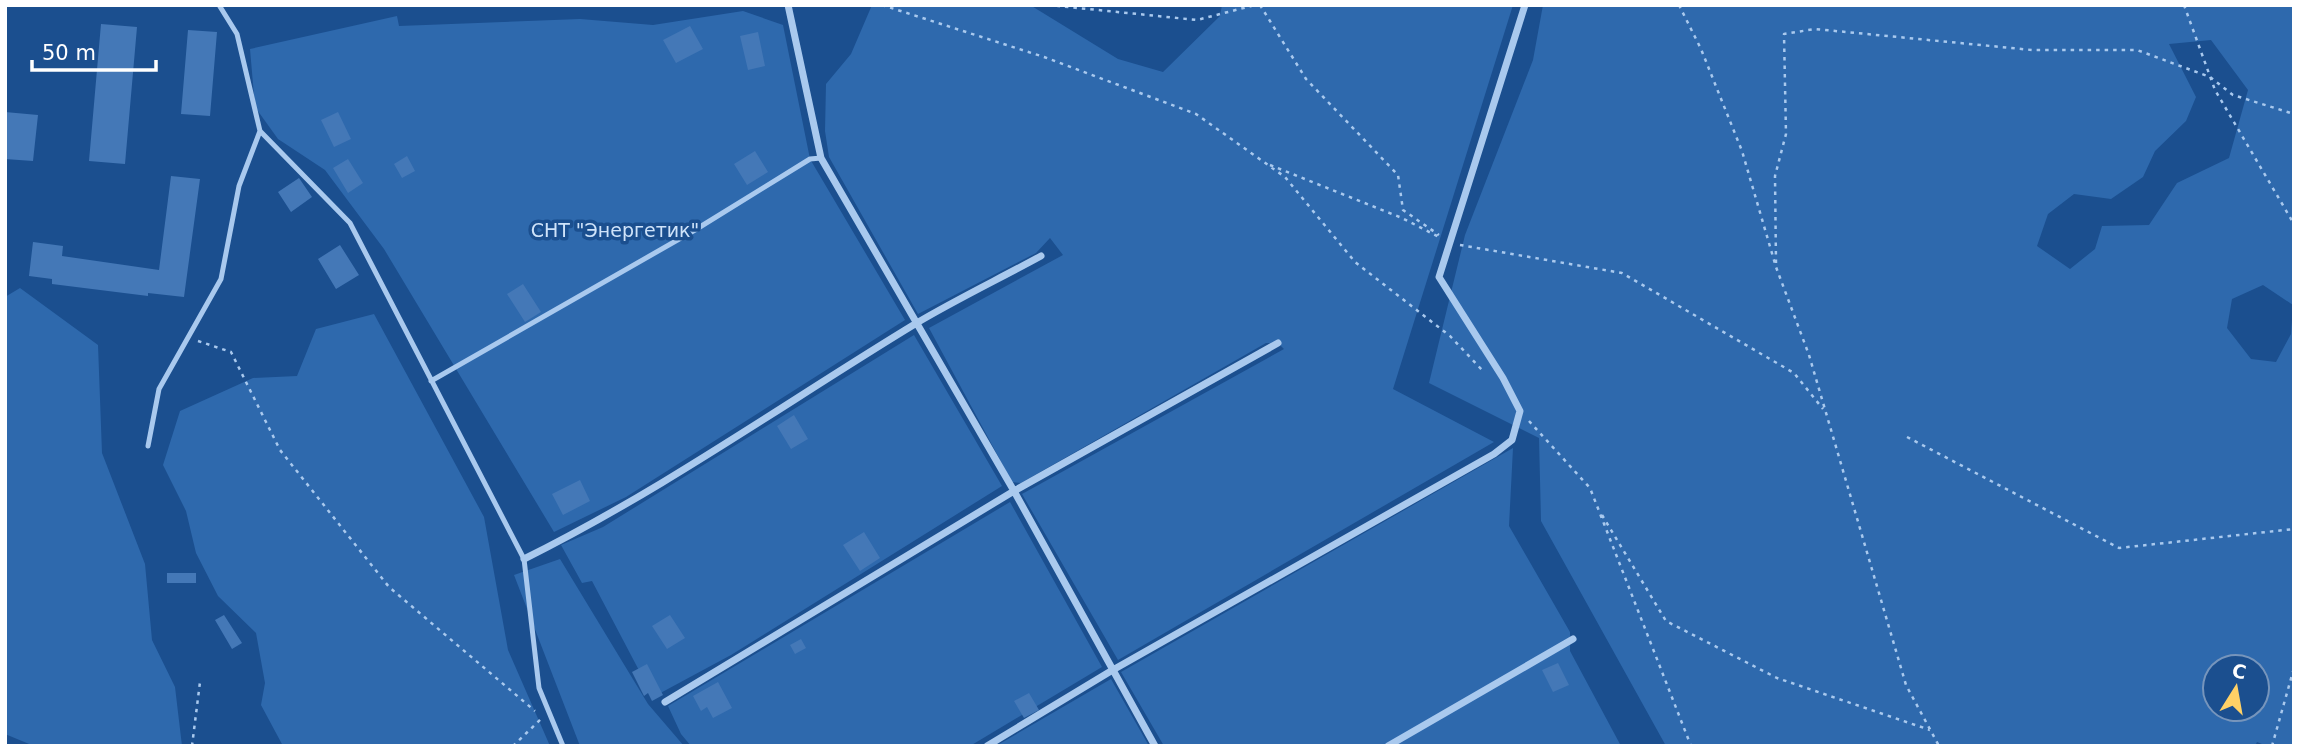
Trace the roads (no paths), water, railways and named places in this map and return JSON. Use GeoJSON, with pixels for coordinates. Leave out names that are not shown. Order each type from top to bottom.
{"type":"FeatureCollection","features":[{"type":"Feature","properties":{"kind":"street"},"geometry":{"type":"LineString","coordinates":[[788,5],[821,158],[1014,491],[1111,671],[1155,746]]}},
{"type":"Feature","properties":{"kind":"street"},"geometry":{"type":"LineString","coordinates":[[987,746],[1111,671],[1494,454],[1512,440],[1520,411],[1503,378],[1439,277],[1525,5]]}},
{"type":"Feature","properties":{"kind":"street"},"geometry":{"type":"LineString","coordinates":[[524,559],[600,521],[725,446],[916,323],[1041,256]]}},
{"type":"Feature","properties":{"kind":"street"},"geometry":{"type":"LineString","coordinates":[[665,702],[1014,491],[1278,343]]}},
{"type":"Feature","properties":{"kind":"street"},"geometry":{"type":"LineString","coordinates":[[1388,746],[1573,639]]}},
{"type":"Feature","properties":{"kind":"lane"},"geometry":{"type":"LineString","coordinates":[[219,5],[237,34],[260,131],[350,223],[524,559],[539,688],[563,746]]}},
{"type":"Feature","properties":{"kind":"lane"},"geometry":{"type":"LineString","coordinates":[[148,446],[159,389],[221,279],[239,186],[260,131]]}},
{"type":"Feature","properties":{"kind":"lane"},"geometry":{"type":"LineString","coordinates":[[431,381],[695,230],[810,159],[821,158]]}},
{"type":"Feature","properties":{"kind":"park label","name":"СНТ \"Энергетик\""},"geometry":{"type":"Point","coordinates":[615,230]}}]}
